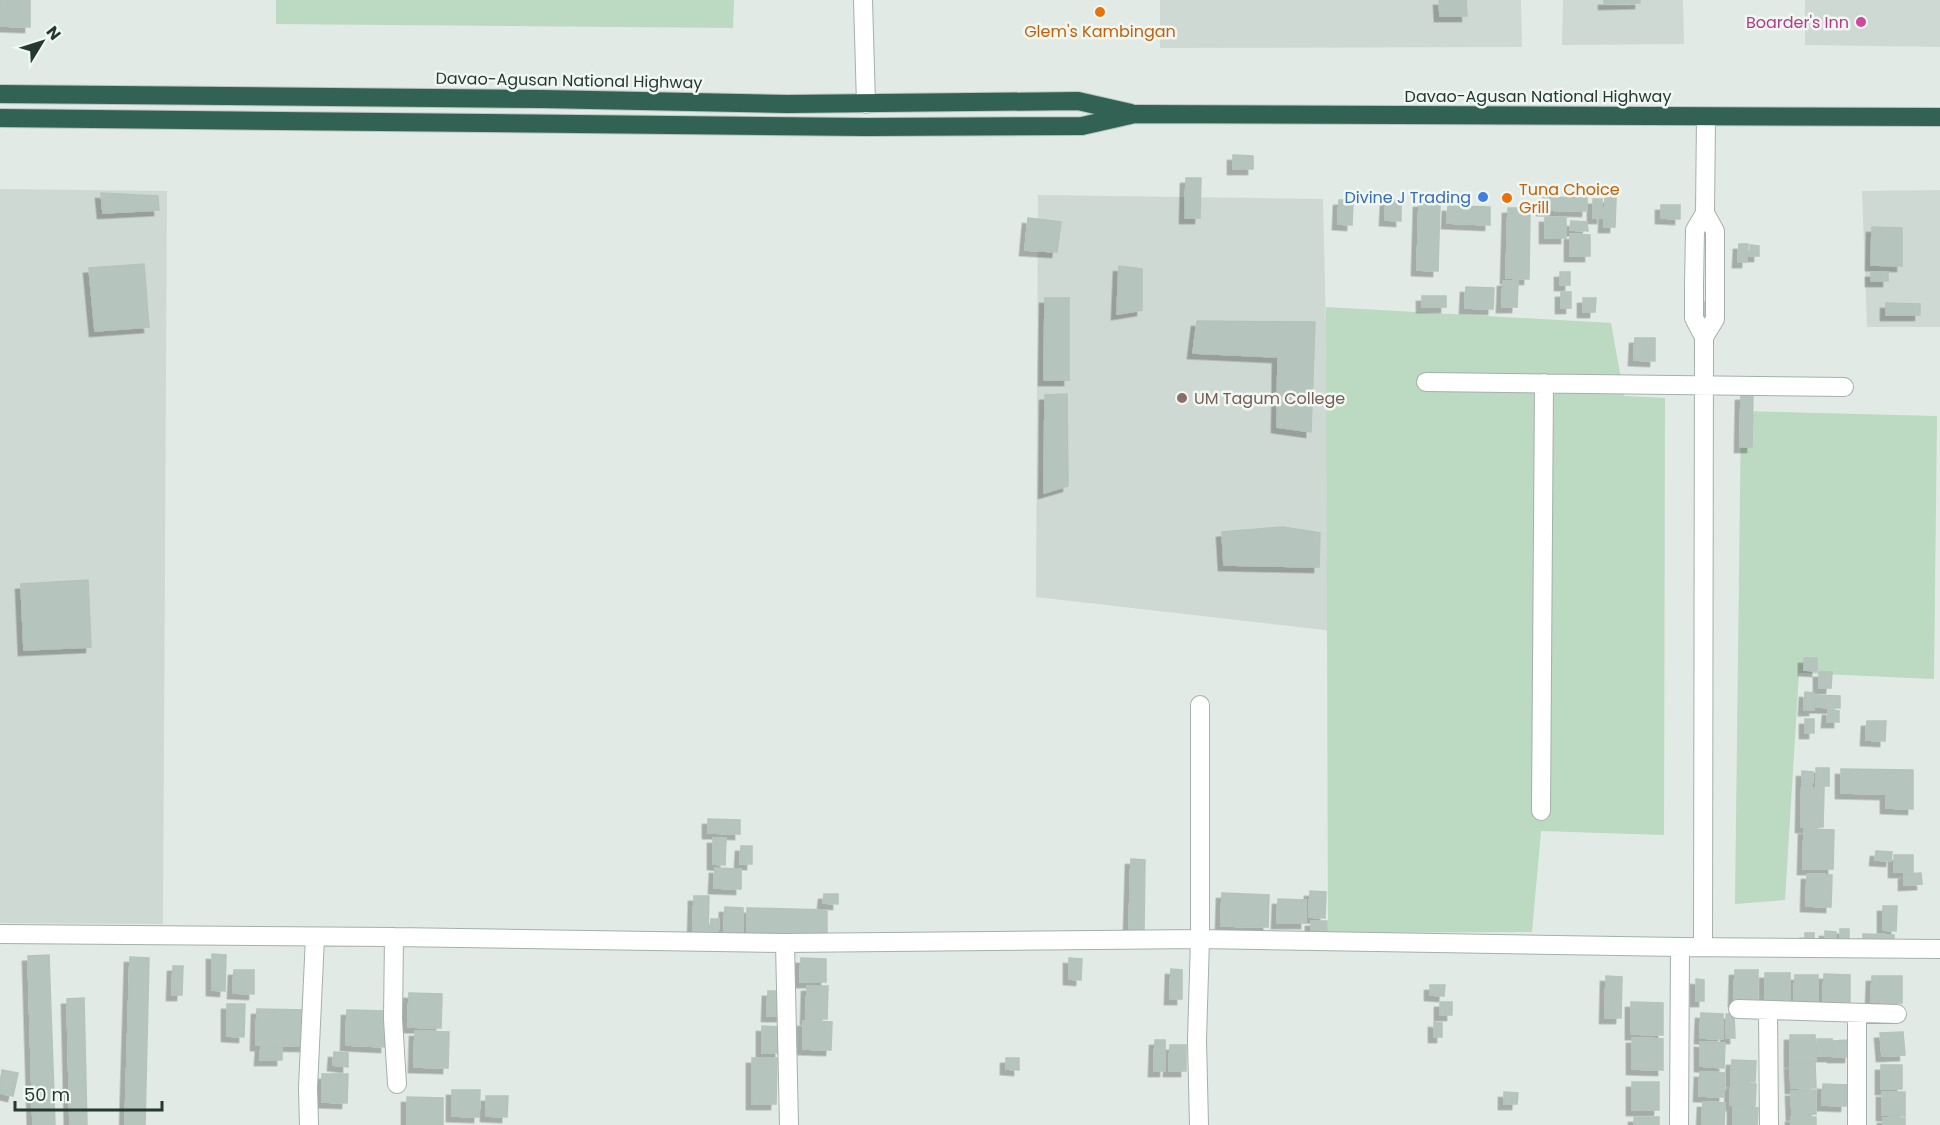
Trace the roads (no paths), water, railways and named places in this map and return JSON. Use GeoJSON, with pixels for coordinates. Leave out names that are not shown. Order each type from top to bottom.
{"type":"FeatureCollection","features":[{"type":"Feature","properties":{"kind":"highway","name":"Davao-Agusan National Highway"},"geometry":{"type":"LineString","coordinates":[[0,94],[542,99],[788,104],[1078,101],[1135,114],[1940,117]]}},
{"type":"Feature","properties":{"kind":"highway"},"geometry":{"type":"LineString","coordinates":[[787,127],[788,104]]}},
{"type":"Feature","properties":{"kind":"highway","name":"Davao-Agusan National Highway"},"geometry":{"type":"LineString","coordinates":[[0,117],[787,127],[1082,126],[1135,114]]}},
{"type":"Feature","properties":{"kind":"street"},"geometry":{"type":"LineString","coordinates":[[863,0],[866,104]]}},
{"type":"Feature","properties":{"kind":"street"},"geometry":{"type":"LineString","coordinates":[[1704,337],[1715,319],[1715,231],[1705,213],[1706,117]]}},
{"type":"Feature","properties":{"kind":"street"},"geometry":{"type":"LineString","coordinates":[[1703,947],[1704,337],[1694,318],[1694,286],[1695,230],[1705,213]]}},
{"type":"Feature","properties":{"kind":"street"},"geometry":{"type":"LineString","coordinates":[[1694,286],[1715,286]]}},
{"type":"Feature","properties":{"kind":"street"},"geometry":{"type":"LineString","coordinates":[[1426,382],[1844,387]]}},
{"type":"Feature","properties":{"kind":"street"},"geometry":{"type":"LineString","coordinates":[[1541,811],[1544,383]]}},
{"type":"Feature","properties":{"kind":"street"},"geometry":{"type":"LineString","coordinates":[[1198,1125],[1200,705]]}},
{"type":"Feature","properties":{"kind":"street"},"geometry":{"type":"LineString","coordinates":[[0,934],[394,937],[785,944],[1200,939],[1940,949]]}},
{"type":"Feature","properties":{"kind":"street"},"geometry":{"type":"LineString","coordinates":[[309,1125],[308,1088],[315,937]]}},
{"type":"Feature","properties":{"kind":"street"},"geometry":{"type":"LineString","coordinates":[[394,937],[393,1019],[397,1084]]}},
{"type":"Feature","properties":{"kind":"street"},"geometry":{"type":"LineString","coordinates":[[785,944],[789,1125]]}},
{"type":"Feature","properties":{"kind":"street"},"geometry":{"type":"LineString","coordinates":[[1680,947],[1680,1125]]}},
{"type":"Feature","properties":{"kind":"street"},"geometry":{"type":"LineString","coordinates":[[1738,1009],[1897,1014]]}},
{"type":"Feature","properties":{"kind":"street"},"geometry":{"type":"LineString","coordinates":[[1768,1010],[1769,1125]]}},
{"type":"Feature","properties":{"kind":"street"},"geometry":{"type":"LineString","coordinates":[[1857,1013],[1857,1125]]}},
{"type":"Feature","properties":{"kind":"place","name":"Glem's Kambingan"},"geometry":{"type":"Point","coordinates":[1100,12]}},
{"type":"Feature","properties":{"kind":"place","name":"Boarder's Inn"},"geometry":{"type":"Point","coordinates":[1861,22]}},
{"type":"Feature","properties":{"kind":"place","name":"Divine J Trading"},"geometry":{"type":"Point","coordinates":[1483,197]}},
{"type":"Feature","properties":{"kind":"place","name":"Tuna Choice Grill"},"geometry":{"type":"Point","coordinates":[1507,198]}},
{"type":"Feature","properties":{"kind":"place","name":"UM Tagum College"},"geometry":{"type":"Point","coordinates":[1182,398]}}]}
